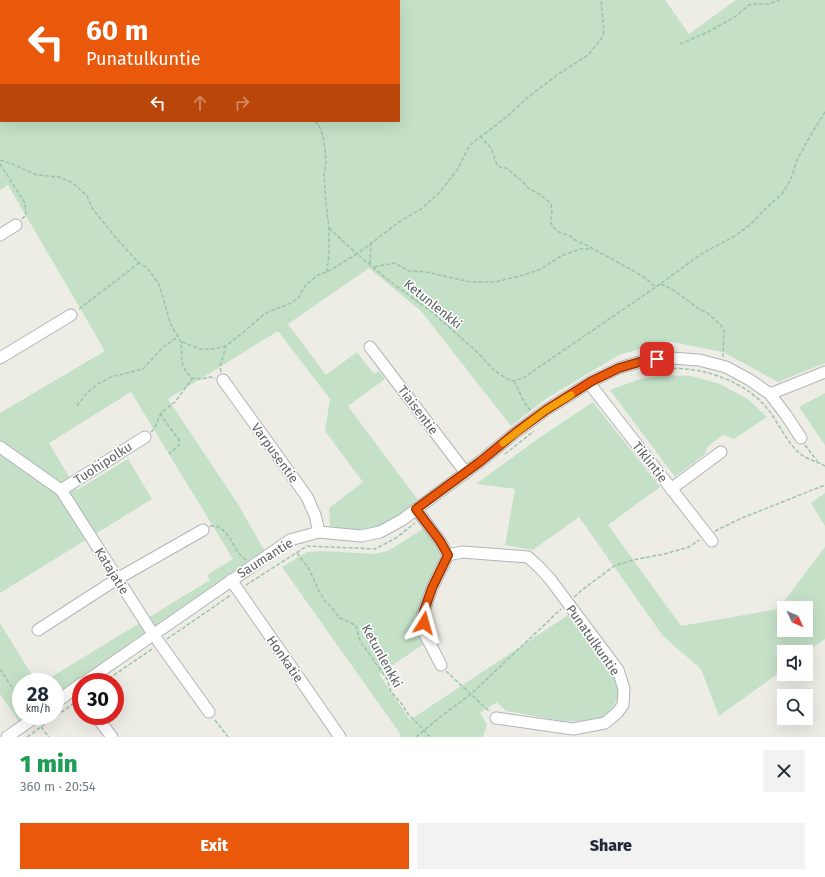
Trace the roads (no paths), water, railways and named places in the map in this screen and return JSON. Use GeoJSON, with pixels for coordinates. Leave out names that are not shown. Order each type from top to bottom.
{"type":"FeatureCollection","features":[{"type":"Feature","properties":{"kind":"street"},"geometry":{"type":"LineString","coordinates":[[0,235],[16,225]]}},
{"type":"Feature","properties":{"kind":"street"},"geometry":{"type":"LineString","coordinates":[[0,358],[71,315]]}},
{"type":"Feature","properties":{"kind":"street","name":"Tiaisentie"},"geometry":{"type":"LineString","coordinates":[[370,347],[466,472]]}},
{"type":"Feature","properties":{"kind":"street","name":"Saumantie"},"geometry":{"type":"LineString","coordinates":[[103,673],[153,634],[290,540],[319,532],[361,536],[380,532],[419,513],[466,472],[546,410],[589,383],[619,368],[643,361],[671,358],[699,360],[723,366],[750,380],[770,394],[801,438]]}},
{"type":"Feature","properties":{"kind":"street"},"geometry":{"type":"LineString","coordinates":[[770,394],[825,372]]}},
{"type":"Feature","properties":{"kind":"street","name":"Varpusentie"},"geometry":{"type":"LineString","coordinates":[[223,380],[307,497],[315,515],[319,532]]}},
{"type":"Feature","properties":{"kind":"street","name":"Tiklintie"},"geometry":{"type":"LineString","coordinates":[[589,383],[710,538]]}},
{"type":"Feature","properties":{"kind":"street","name":"Tuohipolku"},"geometry":{"type":"LineString","coordinates":[[62,490],[145,437]]}},
{"type":"Feature","properties":{"kind":"street","name":"Katajatie"},"geometry":{"type":"LineString","coordinates":[[0,447],[62,490],[153,634],[209,712]]}},
{"type":"Feature","properties":{"kind":"street"},"geometry":{"type":"LineString","coordinates":[[671,489],[722,452]]}},
{"type":"Feature","properties":{"kind":"street"},"geometry":{"type":"LineString","coordinates":[[419,513],[440,541],[448,555],[432,588],[423,614],[424,632],[440,665]]}},
{"type":"Feature","properties":{"kind":"street"},"geometry":{"type":"LineString","coordinates":[[38,630],[117,578],[203,530]]}},
{"type":"Feature","properties":{"kind":"street","name":"Punatulkuntie"},"geometry":{"type":"LineString","coordinates":[[448,555],[462,552],[528,557],[550,579],[618,670],[624,689],[623,705],[617,713],[604,723],[573,729],[496,718]]}},
{"type":"Feature","properties":{"kind":"street","name":"Honkatie"},"geometry":{"type":"LineString","coordinates":[[232,580],[340,737]]}},
{"type":"Feature","properties":{"kind":"street"},"geometry":{"type":"LineString","coordinates":[[7,737],[28,725]]}},
{"type":"Feature","properties":{"kind":"street"},"geometry":{"type":"LineString","coordinates":[[103,725],[112,737]]}}]}
